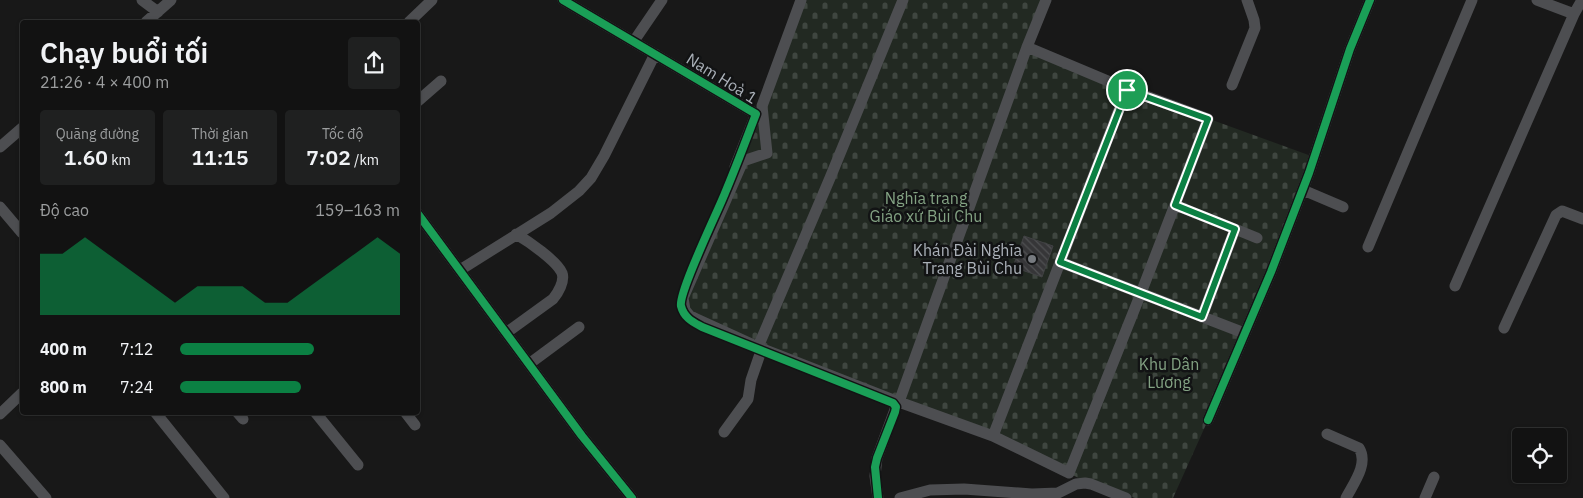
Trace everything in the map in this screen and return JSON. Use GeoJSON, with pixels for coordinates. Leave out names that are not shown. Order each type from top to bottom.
{"type":"FeatureCollection","features":[{"type":"Feature","properties":{"kind":"street"},"geometry":{"type":"LineString","coordinates":[[142,0],[158,12]]}},
{"type":"Feature","properties":{"kind":"street"},"geometry":{"type":"LineString","coordinates":[[148,20],[171,0]]}},
{"type":"Feature","properties":{"kind":"street"},"geometry":{"type":"LineString","coordinates":[[411,20],[432,0]]}},
{"type":"Feature","properties":{"kind":"street","name":"Nam Hoà 1"},"geometry":{"type":"LineString","coordinates":[[563,0],[756,114],[726,192],[681,298],[681,306],[687,318],[702,327],[759,349]]}},
{"type":"Feature","properties":{"kind":"street"},"geometry":{"type":"LineString","coordinates":[[634,41],[662,0]]}},
{"type":"Feature","properties":{"kind":"street"},"geometry":{"type":"LineString","coordinates":[[756,114],[800,0]]}},
{"type":"Feature","properties":{"kind":"street"},"geometry":{"type":"LineString","coordinates":[[800,0],[762,106],[767,153],[743,161],[683,298],[690,316],[759,349],[886,399],[895,405],[895,412],[876,458],[878,498]]}},
{"type":"Feature","properties":{"kind":"street"},"geometry":{"type":"LineString","coordinates":[[724,432],[748,399],[759,349],[903,0]]}},
{"type":"Feature","properties":{"kind":"street"},"geometry":{"type":"LineString","coordinates":[[899,402],[1027,47],[1046,0]]}},
{"type":"Feature","properties":{"kind":"street"},"geometry":{"type":"LineString","coordinates":[[1232,85],[1255,28],[1247,0]]}},
{"type":"Feature","properties":{"kind":"street"},"geometry":{"type":"LineString","coordinates":[[1208,420],[1271,272],[1303,190],[1350,49],[1370,0]]}},
{"type":"Feature","properties":{"kind":"street"},"geometry":{"type":"LineString","coordinates":[[1368,247],[1472,0]]}},
{"type":"Feature","properties":{"kind":"street"},"geometry":{"type":"LineString","coordinates":[[1537,0],[1574,14]]}},
{"type":"Feature","properties":{"kind":"street"},"geometry":{"type":"LineString","coordinates":[[1455,286],[1574,14],[1582,0]]}},
{"type":"Feature","properties":{"kind":"street"},"geometry":{"type":"LineString","coordinates":[[759,349],[993,436],[1069,474],[1208,119],[1127,90],[1027,47]]}},
{"type":"Feature","properties":{"kind":"street"},"geometry":{"type":"LineString","coordinates":[[460,270],[550,213],[591,178],[655,54]]}},
{"type":"Feature","properties":{"kind":"street"},"geometry":{"type":"LineString","coordinates":[[420,99],[441,80]]}},
{"type":"Feature","properties":{"kind":"street"},"geometry":{"type":"LineString","coordinates":[[993,436],[1127,90]]}},
{"type":"Feature","properties":{"kind":"street"},"geometry":{"type":"LineString","coordinates":[[0,147],[20,130]]}},
{"type":"Feature","properties":{"kind":"street"},"geometry":{"type":"LineString","coordinates":[[1303,190],[1343,208]]}},
{"type":"Feature","properties":{"kind":"street"},"geometry":{"type":"LineString","coordinates":[[1175,205],[1257,238]]}},
{"type":"Feature","properties":{"kind":"street"},"geometry":{"type":"LineString","coordinates":[[0,207],[20,231]]}},
{"type":"Feature","properties":{"kind":"street"},"geometry":{"type":"LineString","coordinates":[[1504,328],[1556,215],[1562,211],[1583,219]]}},
{"type":"Feature","properties":{"kind":"street"},"geometry":{"type":"LineString","coordinates":[[420,217],[582,436],[632,498]]}},
{"type":"Feature","properties":{"kind":"street"},"geometry":{"type":"LineString","coordinates":[[1202,317],[1235,229]]}},
{"type":"Feature","properties":{"kind":"street"},"geometry":{"type":"LineString","coordinates":[[506,333],[553,299],[558,293],[562,278],[562,273],[554,263],[516,234]]}},
{"type":"Feature","properties":{"kind":"street"},"geometry":{"type":"LineString","coordinates":[[1060,262],[1239,331]]}},
{"type":"Feature","properties":{"kind":"street"},"geometry":{"type":"LineString","coordinates":[[529,364],[579,327]]}},
{"type":"Feature","properties":{"kind":"street"},"geometry":{"type":"LineString","coordinates":[[0,414],[20,395]]}},
{"type":"Feature","properties":{"kind":"street"},"geometry":{"type":"LineString","coordinates":[[157,415],[224,498]]}},
{"type":"Feature","properties":{"kind":"street"},"geometry":{"type":"LineString","coordinates":[[316,415],[358,465]]}},
{"type":"Feature","properties":{"kind":"street"},"geometry":{"type":"LineString","coordinates":[[407,415],[415,425]]}},
{"type":"Feature","properties":{"kind":"street"},"geometry":{"type":"LineString","coordinates":[[1327,434],[1360,448],[1362,453],[1362,464],[1346,498]]}},
{"type":"Feature","properties":{"kind":"street"},"geometry":{"type":"LineString","coordinates":[[0,445],[46,498]]}},
{"type":"Feature","properties":{"kind":"street"},"geometry":{"type":"LineString","coordinates":[[1425,498],[1434,477]]}},
{"type":"Feature","properties":{"kind":"street"},"geometry":{"type":"LineString","coordinates":[[905,497],[930,490],[964,490],[1001,495],[1058,493],[1076,484],[1084,483],[1126,498]]}},
{"type":"Feature","properties":{"kind":"green space","name":"Nghĩa trang Giáo xứ Bùi Chu"},"geometry":{"type":"Polygon","coordinates":[[[798,0],[1048,0],[1031,45],[1127,89],[1314,157],[1208,420],[1173,498],[1135,498],[1091,484],[989,434],[687,318],[681,298],[745,142],[798,0]]]}},
{"type":"Feature","properties":{"kind":"building","name":"Khán Đài Nghĩa Trang Bùi Chu"},"geometry":{"type":"Polygon","coordinates":[[[1024,236],[1053,246],[1042,277],[1013,267],[1024,236]]]}},
{"type":"Feature","properties":{"kind":"cycle path"},"geometry":{"type":"LineString","coordinates":[[563,0],[756,114],[692,269],[682,298],[682,310],[687,317],[702,327],[893,403],[896,407],[895,412],[875,467],[878,498]]}},
{"type":"Feature","properties":{"kind":"cycle path"},"geometry":{"type":"LineString","coordinates":[[1208,420],[1271,272],[1309,173],[1350,49],[1370,0]]}},
{"type":"Feature","properties":{"kind":"cycle path"},"geometry":{"type":"LineString","coordinates":[[420,217],[582,436],[632,498]]}},
{"type":"Feature","properties":{"kind":"place","name":"Khán Đài Nghĩa Trang Bùi Chu"},"geometry":{"type":"Point","coordinates":[1032,259]}},
{"type":"Feature","properties":{"kind":"route"},"geometry":{"type":"LineString","coordinates":[[1127,90],[1208,119],[1175,205],[1235,229],[1202,317],[1060,262],[1127,90]]}},
{"type":"Feature","properties":{"kind":"park label","name":"Khu Dân Lương"},"geometry":{"type":"Point","coordinates":[1169,373]}}]}
